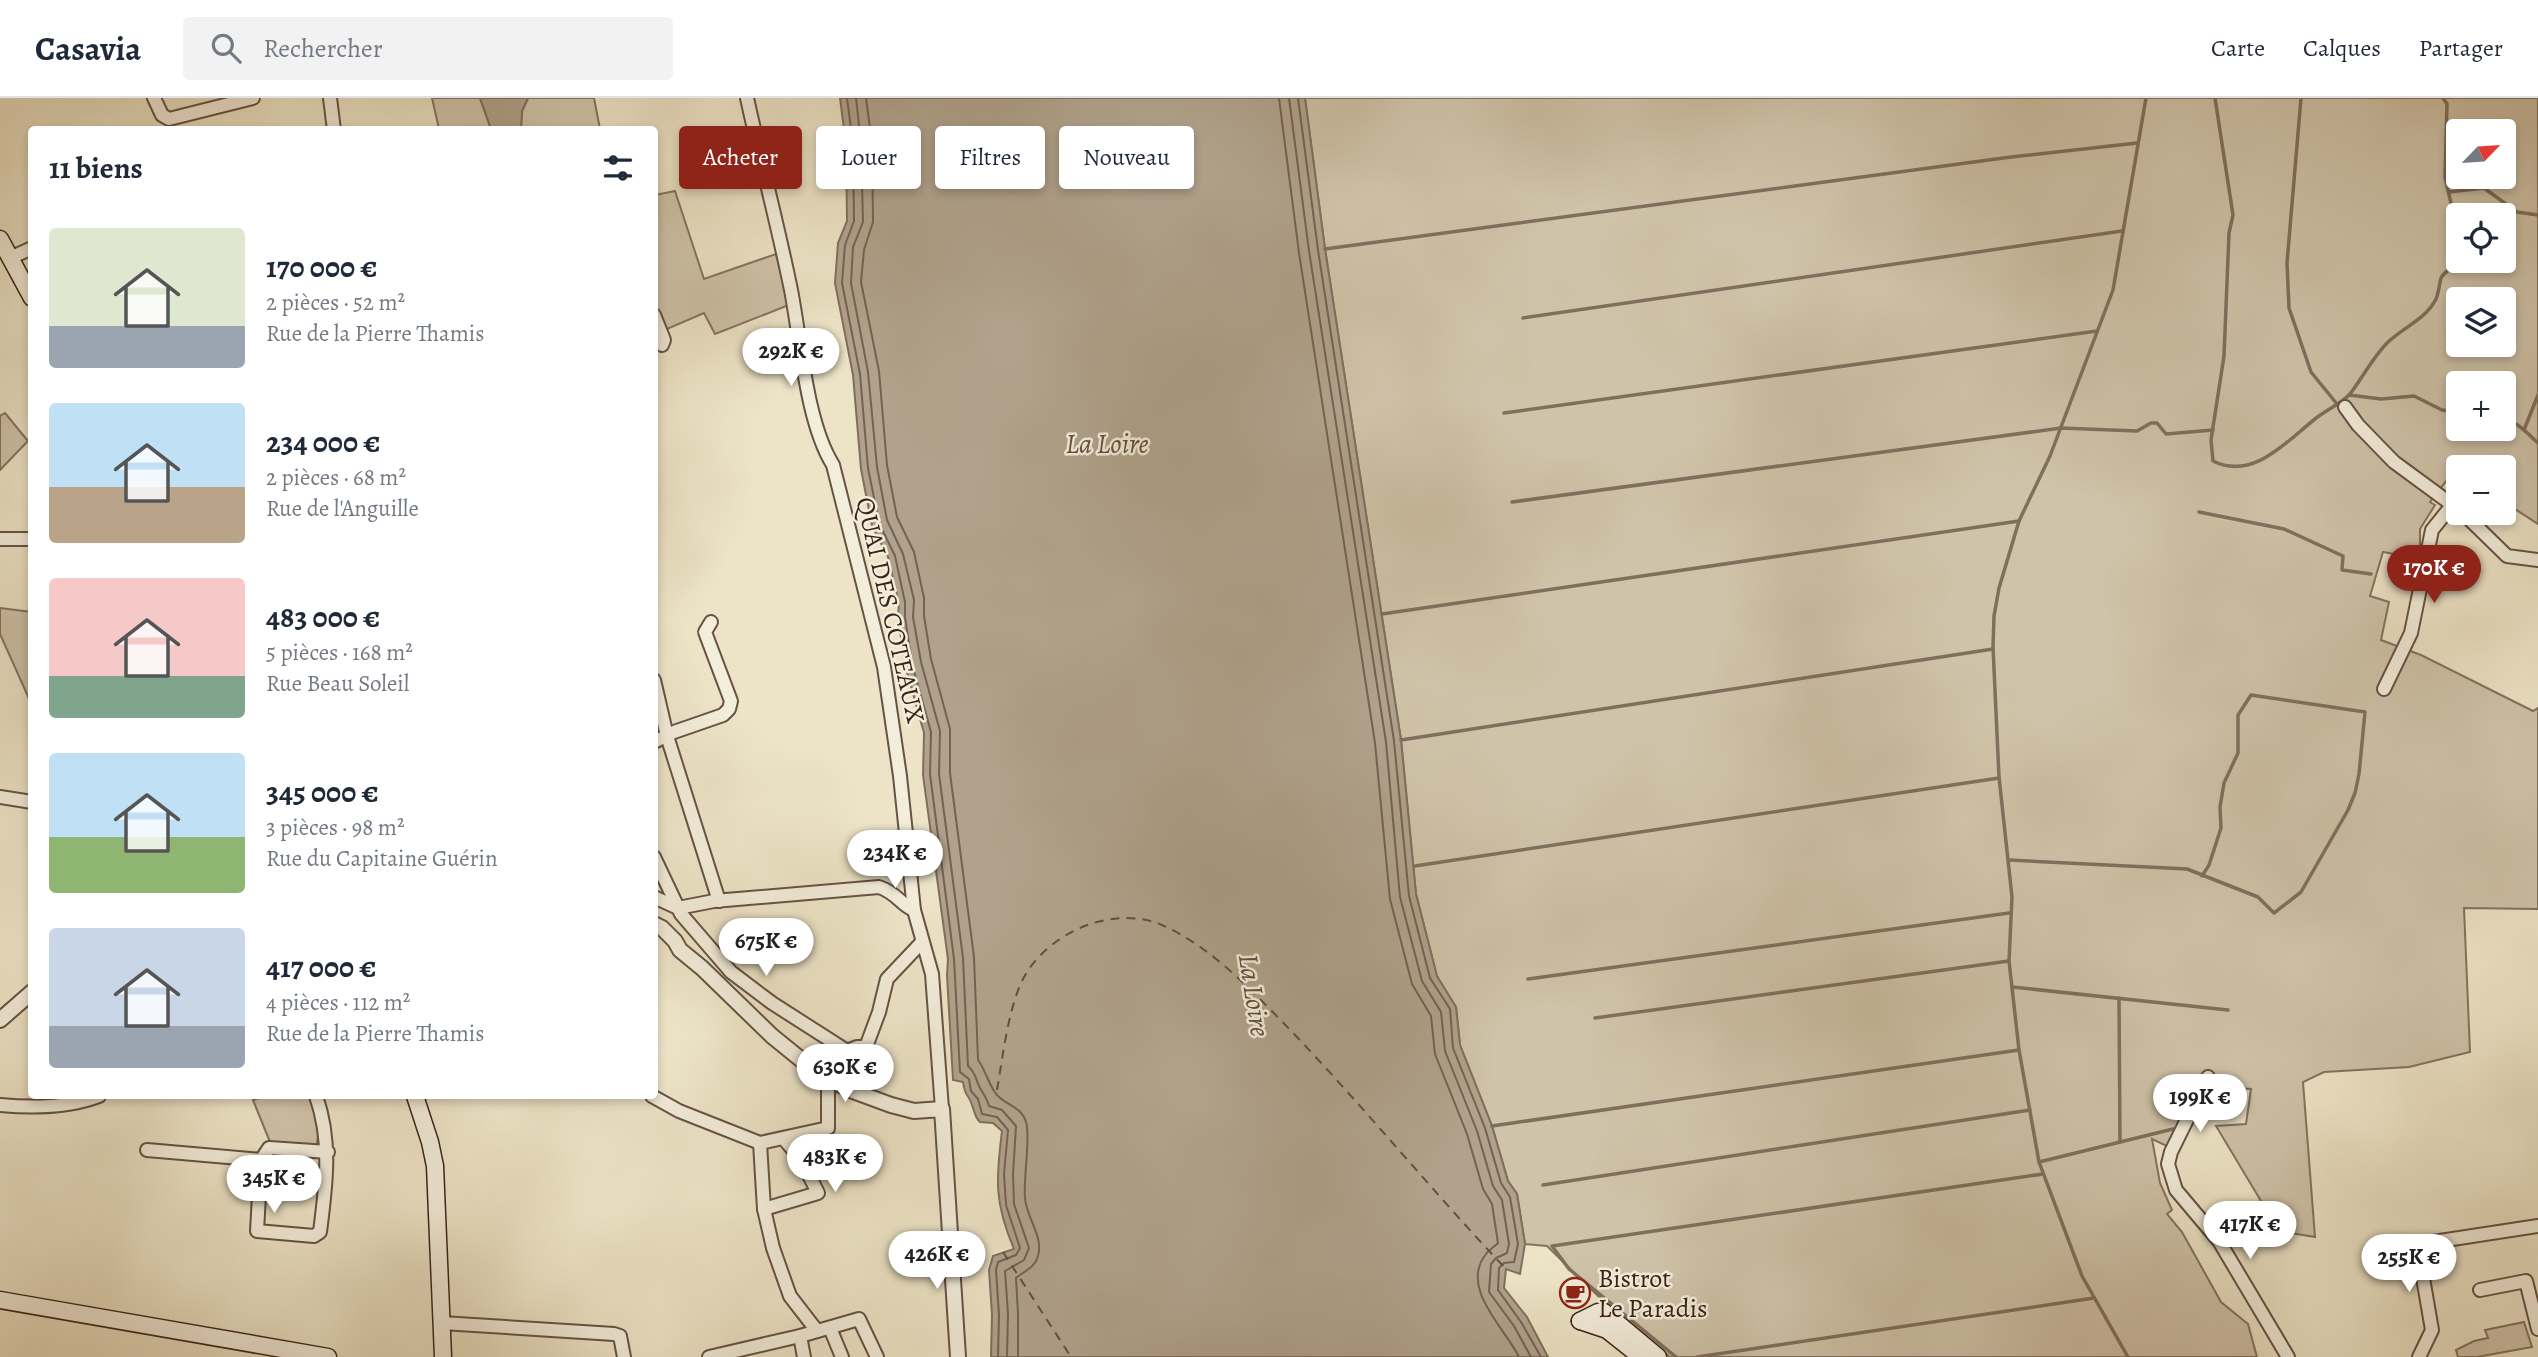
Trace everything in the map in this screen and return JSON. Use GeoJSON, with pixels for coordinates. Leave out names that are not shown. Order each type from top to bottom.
{"type":"FeatureCollection","features":[{"type":"Feature","properties":{"kind":"main road"},"geometry":{"type":"LineString","coordinates":[[0,239],[28,291]]}},
{"type":"Feature","properties":{"kind":"main road"},"geometry":{"type":"LineString","coordinates":[[416,1099],[435,1166],[443,1357]]}},
{"type":"Feature","properties":{"kind":"main road"},"geometry":{"type":"LineString","coordinates":[[0,1300],[328,1357]]}},
{"type":"Feature","properties":{"kind":"main road"},"geometry":{"type":"LineString","coordinates":[[1641,1357],[1607,1330],[1580,1321],[1598,1312],[1604,1312],[1658,1357]]}},
{"type":"Feature","properties":{"kind":"street"},"geometry":{"type":"LineString","coordinates":[[154,98],[162,115],[170,118],[253,98]]}},
{"type":"Feature","properties":{"kind":"street"},"geometry":{"type":"LineString","coordinates":[[330,98],[334,126]]}},
{"type":"Feature","properties":{"kind":"street","name":"QUAI DES COTEAUX"},"geometry":{"type":"LineString","coordinates":[[747,98],[790,288],[809,396],[819,435],[833,465],[884,667],[900,776],[914,910],[932,974],[958,1357]]}},
{"type":"Feature","properties":{"kind":"street"},"geometry":{"type":"LineString","coordinates":[[10,258],[28,250]]}},
{"type":"Feature","properties":{"kind":"street"},"geometry":{"type":"LineString","coordinates":[[658,325],[664,340],[662,345]]}},
{"type":"Feature","properties":{"kind":"street"},"geometry":{"type":"LineString","coordinates":[[2345,407],[2358,425],[2394,462],[2446,499]]}},
{"type":"Feature","properties":{"kind":"street"},"geometry":{"type":"LineString","coordinates":[[2384,689],[2410,633],[2432,530],[2446,518]]}},
{"type":"Feature","properties":{"kind":"street"},"geometry":{"type":"LineString","coordinates":[[2475,525],[2507,556],[2538,559]]}},
{"type":"Feature","properties":{"kind":"street"},"geometry":{"type":"LineString","coordinates":[[0,539],[28,539]]}},
{"type":"Feature","properties":{"kind":"street"},"geometry":{"type":"LineString","coordinates":[[661,739],[723,715],[729,709],[731,701],[705,632],[711,622]]}},
{"type":"Feature","properties":{"kind":"street"},"geometry":{"type":"LineString","coordinates":[[658,714],[661,739],[719,901]]}},
{"type":"Feature","properties":{"kind":"street"},"geometry":{"type":"LineString","coordinates":[[0,797],[28,801]]}},
{"type":"Feature","properties":{"kind":"street"},"geometry":{"type":"LineString","coordinates":[[658,866],[678,908],[732,972],[772,1003],[852,1049],[866,1047],[887,979],[922,942]]}},
{"type":"Feature","properties":{"kind":"street"},"geometry":{"type":"LineString","coordinates":[[658,899],[678,908],[719,901],[879,887],[890,890],[907,908],[914,910]]}},
{"type":"Feature","properties":{"kind":"street"},"geometry":{"type":"LineString","coordinates":[[658,927],[772,1036],[828,1080],[905,1109],[942,1109]]}},
{"type":"Feature","properties":{"kind":"street"},"geometry":{"type":"LineString","coordinates":[[0,1020],[28,996]]}},
{"type":"Feature","properties":{"kind":"street"},"geometry":{"type":"LineString","coordinates":[[657,1099],[679,1111],[760,1143],[828,1128],[828,1080],[852,1049]]}},
{"type":"Feature","properties":{"kind":"street"},"geometry":{"type":"LineString","coordinates":[[2208,1077],[2171,1152],[2168,1164],[2176,1190],[2218,1241],[2288,1357]]}},
{"type":"Feature","properties":{"kind":"street"},"geometry":{"type":"LineString","coordinates":[[0,1105],[51,1107],[91,1099]]}},
{"type":"Feature","properties":{"kind":"street"},"geometry":{"type":"LineString","coordinates":[[317,1099],[323,1117],[328,1152],[320,1232],[314,1236],[257,1230],[261,1160],[269,1148],[328,1152]]}},
{"type":"Feature","properties":{"kind":"street"},"geometry":{"type":"LineString","coordinates":[[764,1209],[818,1193],[802,1159],[784,1139]]}},
{"type":"Feature","properties":{"kind":"street"},"geometry":{"type":"LineString","coordinates":[[760,1143],[764,1209],[773,1248],[790,1296],[817,1331]]}},
{"type":"Feature","properties":{"kind":"street"},"geometry":{"type":"LineString","coordinates":[[147,1150],[261,1160]]}},
{"type":"Feature","properties":{"kind":"street"},"geometry":{"type":"LineString","coordinates":[[2419,1357],[2432,1330],[2418,1249],[2420,1244],[2538,1226]]}},
{"type":"Feature","properties":{"kind":"street"},"geometry":{"type":"LineString","coordinates":[[2480,1290],[2532,1281],[2538,1329]]}},
{"type":"Feature","properties":{"kind":"street"},"geometry":{"type":"LineString","coordinates":[[709,1357],[859,1319],[877,1357]]}},
{"type":"Feature","properties":{"kind":"street"},"geometry":{"type":"LineString","coordinates":[[442,1322],[614,1334],[620,1336],[624,1357]]}},
{"type":"Feature","properties":{"kind":"street"},"geometry":{"type":"LineString","coordinates":[[830,1328],[842,1357]]}},
{"type":"Feature","properties":{"kind":"street"},"geometry":{"type":"LineString","coordinates":[[800,1336],[804,1357]]}},
{"type":"Feature","properties":{"kind":"shaded area"},"geometry":{"type":"Polygon","coordinates":[[[432,98],[480,98],[490,126],[438,126],[432,98]]]}},
{"type":"Feature","properties":{"kind":"shaded area"},"geometry":{"type":"Polygon","coordinates":[[[528,98],[594,98],[599,126],[521,126],[522,111],[528,98]]]}},
{"type":"Feature","properties":{"kind":"shaded area"},"geometry":{"type":"Polygon","coordinates":[[[1305,98],[2538,98],[2538,524],[2516,510],[2516,455],[2446,455],[2446,481],[2430,502],[2435,505],[2420,529],[2420,559],[2383,552],[2370,596],[2389,602],[2381,640],[2421,655],[2533,711],[2538,708],[2538,909],[2464,908],[2470,1052],[2409,1067],[2324,1072],[2303,1082],[2315,1237],[2279,1231],[2216,1126],[2246,1124],[2251,1089],[2198,1086],[2171,1148],[2152,1139],[2160,1183],[2172,1210],[2167,1214],[2182,1232],[2221,1302],[2248,1324],[2257,1357],[1670,1357],[1598,1296],[1547,1246],[1525,1244],[1517,1194],[1508,1181],[1492,1126],[1460,1045],[1456,1007],[1437,977],[1416,894],[1401,740],[1325,249],[1305,98]]]}},
{"type":"Feature","properties":{"kind":"shaded area"},"geometry":{"type":"Polygon","coordinates":[[[675,191],[704,279],[776,254],[789,305],[715,334],[704,313],[667,329],[658,310],[658,194],[675,191]]]}},
{"type":"Feature","properties":{"kind":"shaded area"},"geometry":{"type":"Polygon","coordinates":[[[5,413],[28,441],[0,470],[0,416],[5,413]]]}},
{"type":"Feature","properties":{"kind":"shaded area"},"geometry":{"type":"Polygon","coordinates":[[[0,608],[28,612],[28,696],[0,634],[0,608]]]}},
{"type":"Feature","properties":{"kind":"shaded area"},"geometry":{"type":"Polygon","coordinates":[[[311,1099],[318,1121],[316,1147],[270,1142],[253,1100],[311,1099]]]}},
{"type":"Feature","properties":{"kind":"shaded area"},"geometry":{"type":"Polygon","coordinates":[[[2524,1322],[2532,1347],[2477,1357],[2458,1357],[2456,1350],[2474,1341],[2488,1338],[2485,1330],[2524,1322]]]}},
{"type":"Feature","properties":{"kind":"water"},"geometry":{"type":"Polygon","coordinates":[[[480,98],[528,98],[522,111],[521,126],[490,126],[480,98]]]}},
{"type":"Feature","properties":{"kind":"water","name":"La Loire"},"geometry":{"type":"Polygon","coordinates":[[[840,98],[1305,98],[1325,249],[1401,740],[1416,894],[1437,976],[1456,1007],[1460,1045],[1492,1126],[1508,1181],[1517,1194],[1525,1244],[1520,1274],[1506,1269],[1504,1288],[1527,1317],[1548,1357],[991,1357],[989,1270],[993,1256],[1014,1249],[1007,1232],[998,1190],[1002,1131],[993,1123],[980,1122],[963,1082],[953,1080],[948,959],[923,775],[924,733],[905,665],[898,617],[899,603],[888,557],[872,526],[861,469],[853,375],[835,283],[838,243],[847,221],[847,189],[921,189],[921,126],[844,126],[840,98]]]}},
{"type":"Feature","properties":{"kind":"waterway"},"geometry":{"type":"LineString","coordinates":[[2128,1357],[2082,1276],[2039,1162],[2019,1050],[2009,961],[2012,897],[1999,777],[1993,647],[1994,616],[1999,588],[2019,521],[2050,456],[2113,290],[2146,98]]}},
{"type":"Feature","properties":{"kind":"waterway"},"geometry":{"type":"LineString","coordinates":[[2215,98],[2233,215],[2229,233],[2224,356],[2211,440],[2213,461],[2228,466],[2242,466],[2268,456],[2346,398],[2388,342],[2432,306],[2441,278],[2446,272]]}},
{"type":"Feature","properties":{"kind":"waterway"},"geometry":{"type":"LineString","coordinates":[[2301,98],[2287,263],[2289,308],[2311,372],[2337,404]]}},
{"type":"Feature","properties":{"kind":"waterway"},"geometry":{"type":"LineString","coordinates":[[2443,98],[2447,104],[2445,177],[2451,203]]}},
{"type":"Feature","properties":{"kind":"waterway"},"geometry":{"type":"LineString","coordinates":[[1325,249],[2011,157],[2137,143]]}},
{"type":"Feature","properties":{"kind":"waterway"},"geometry":{"type":"LineString","coordinates":[[2449,192],[2484,188],[2517,212],[2538,215]]}},
{"type":"Feature","properties":{"kind":"waterway"},"geometry":{"type":"LineString","coordinates":[[1523,318],[2122,231]]}},
{"type":"Feature","properties":{"kind":"waterway"},"geometry":{"type":"LineString","coordinates":[[1504,413],[2097,331]]}},
{"type":"Feature","properties":{"kind":"waterway"},"geometry":{"type":"LineString","coordinates":[[2349,395],[2381,399],[2414,396],[2446,410]]}},
{"type":"Feature","properties":{"kind":"waterway"},"geometry":{"type":"LineString","coordinates":[[2524,430],[2538,395]]}},
{"type":"Feature","properties":{"kind":"waterway"},"geometry":{"type":"LineString","coordinates":[[1512,502],[2061,428],[2137,431],[2151,423],[2157,423],[2166,434],[2213,430]]}},
{"type":"Feature","properties":{"kind":"waterway"},"geometry":{"type":"LineString","coordinates":[[2516,425],[2538,443]]}},
{"type":"Feature","properties":{"kind":"waterway"},"geometry":{"type":"LineString","coordinates":[[2199,512],[2284,529],[2343,556],[2342,570],[2371,574]]}},
{"type":"Feature","properties":{"kind":"waterway"},"geometry":{"type":"LineString","coordinates":[[1382,614],[2019,521]]}},
{"type":"Feature","properties":{"kind":"waterway"},"geometry":{"type":"LineString","coordinates":[[1401,740],[1993,649]]}},
{"type":"Feature","properties":{"kind":"waterway"},"geometry":{"type":"LineString","coordinates":[[2009,860],[2187,869],[2258,897],[2274,913],[2301,892],[2348,810],[2359,774],[2365,712],[2251,695],[2238,715],[2238,753],[2224,783],[2220,807],[2221,828],[2209,865],[2202,876]]}},
{"type":"Feature","properties":{"kind":"waterway"},"geometry":{"type":"LineString","coordinates":[[1415,866],[1999,778]]}},
{"type":"Feature","properties":{"kind":"waterway"},"geometry":{"type":"LineString","coordinates":[[1528,979],[2009,913]]}},
{"type":"Feature","properties":{"kind":"waterway"},"geometry":{"type":"LineString","coordinates":[[1595,1018],[2009,961]]}},
{"type":"Feature","properties":{"kind":"waterway"},"geometry":{"type":"LineString","coordinates":[[2012,987],[2228,1010]]}},
{"type":"Feature","properties":{"kind":"waterway"},"geometry":{"type":"LineString","coordinates":[[2119,998],[2120,1142]]}},
{"type":"Feature","properties":{"kind":"waterway"},"geometry":{"type":"LineString","coordinates":[[1492,1126],[2019,1050]]}},
{"type":"Feature","properties":{"kind":"waterway"},"geometry":{"type":"LineString","coordinates":[[1543,1185],[2030,1110]]}},
{"type":"Feature","properties":{"kind":"waterway"},"geometry":{"type":"LineString","coordinates":[[2039,1162],[2173,1129]]}},
{"type":"Feature","properties":{"kind":"waterway"},"geometry":{"type":"LineString","coordinates":[[1676,1357],[1569,1269],[1552,1246],[2043,1174]]}},
{"type":"Feature","properties":{"kind":"waterway"},"geometry":{"type":"LineString","coordinates":[[1697,1357],[2094,1298]]}},
{"type":"Feature","properties":{"kind":"ferry route"},"geometry":{"type":"LineString","coordinates":[[997,1090],[1007,1029],[1016,997],[1027,972],[1039,957],[1069,933],[1106,920],[1125,918],[1162,925],[1199,946],[1234,974],[1266,1005],[1506,1269]]}},
{"type":"Feature","properties":{"kind":"ferry route"},"geometry":{"type":"LineString","coordinates":[[1003,1252],[1071,1357]]}},
{"type":"Feature","properties":{"kind":"place","name":"Bistrot Le Paradis"},"geometry":{"type":"Point","coordinates":[1575,1293]}}]}
